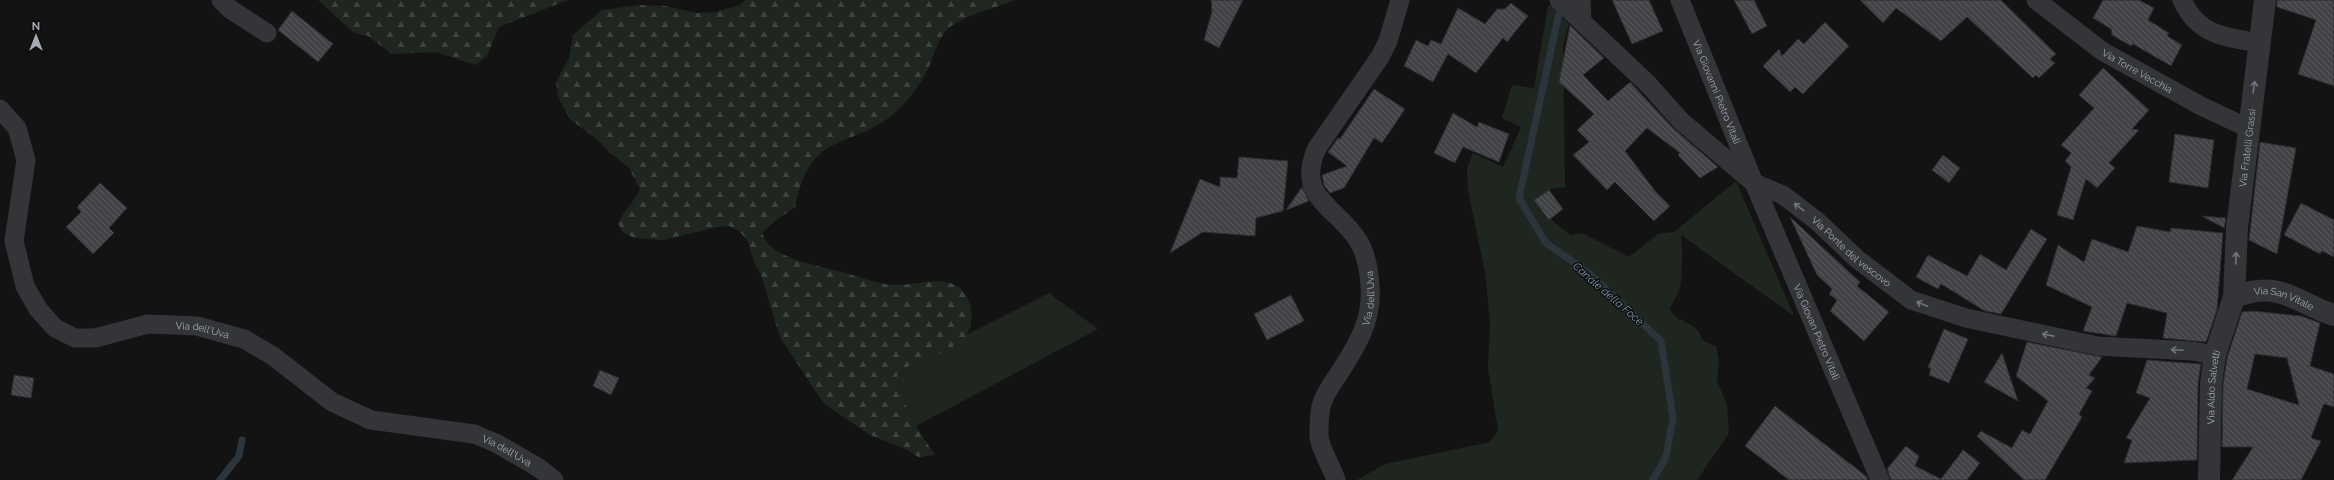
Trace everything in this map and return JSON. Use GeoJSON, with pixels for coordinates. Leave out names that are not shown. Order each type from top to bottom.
{"type":"FeatureCollection","features":[{"type":"Feature","properties":{"kind":"street"},"geometry":{"type":"LineString","coordinates":[[221,0],[230,9],[267,33]]}},
{"type":"Feature","properties":{"kind":"street","name":"Via dell'Uva"},"geometry":{"type":"LineString","coordinates":[[1336,480],[1319,436],[1321,407],[1366,328],[1370,302],[1370,286],[1365,258],[1357,239],[1323,205],[1316,194],[1310,173],[1311,162],[1325,136],[1380,57],[1388,41],[1400,0]]}},
{"type":"Feature","properties":{"kind":"street","name":"Via Ponte del vescovo"},"geometry":{"type":"LineString","coordinates":[[1559,0],[1580,13],[1681,121],[1754,184],[1783,194],[1817,221],[1857,260],[1911,300],[1934,309],[1966,318],[2098,346],[2192,351],[2216,355]]}},
{"type":"Feature","properties":{"kind":"street","name":"Via Giovanni Pietro Vitali"},"geometry":{"type":"LineString","coordinates":[[1680,0],[1754,184]]}},
{"type":"Feature","properties":{"kind":"street","name":"Via Torre Vecchia"},"geometry":{"type":"LineString","coordinates":[[2036,0],[2102,50],[2201,106],[2248,128]]}},
{"type":"Feature","properties":{"kind":"street"},"geometry":{"type":"LineString","coordinates":[[2182,0],[2189,14],[2203,28],[2231,38],[2260,43]]}},
{"type":"Feature","properties":{"kind":"street","name":"Via Fratelli Grassi"},"geometry":{"type":"LineString","coordinates":[[2234,297],[2237,228],[2248,128],[2265,0]]}},
{"type":"Feature","properties":{"kind":"street","name":"Via dell'Uva"},"geometry":{"type":"LineString","coordinates":[[0,109],[17,128],[26,160],[14,241],[25,286],[38,309],[55,328],[75,338],[95,338],[148,324],[197,326],[244,339],[273,356],[332,402],[371,420],[474,434],[496,443],[539,468],[554,480]]}},
{"type":"Feature","properties":{"kind":"street","name":"Via Giovan Pietro Vitali"},"geometry":{"type":"LineString","coordinates":[[1754,184],[1880,480]]}},
{"type":"Feature","properties":{"kind":"street","name":"Via San Vitale"},"geometry":{"type":"LineString","coordinates":[[2234,297],[2252,290],[2284,292],[2334,315]]}},
{"type":"Feature","properties":{"kind":"street","name":"Via Aldo Salvetti"},"geometry":{"type":"LineString","coordinates":[[2209,480],[2211,382],[2216,355],[2234,297]]}},
{"type":"Feature","properties":{"kind":"green space"},"geometry":{"type":"Polygon","coordinates":[[[318,0],[568,0],[499,27],[487,56],[476,65],[436,52],[392,54],[368,36],[354,33],[318,0]]]}},
{"type":"Feature","properties":{"kind":"green space"},"geometry":{"type":"Polygon","coordinates":[[[745,0],[1015,0],[972,15],[950,27],[940,41],[923,78],[903,105],[882,122],[836,144],[823,152],[812,163],[802,181],[795,207],[775,221],[762,233],[769,245],[778,252],[798,261],[882,284],[900,285],[936,281],[950,283],[963,291],[972,314],[969,330],[965,337],[958,344],[941,353],[913,364],[897,375],[909,416],[935,455],[918,457],[908,450],[870,435],[823,403],[780,337],[761,275],[755,264],[747,240],[739,231],[729,226],[717,227],[663,240],[635,238],[623,233],[618,223],[640,189],[629,168],[607,150],[599,141],[570,119],[558,97],[556,82],[569,58],[573,35],[602,10],[640,5],[665,6],[697,13],[716,12],[740,5],[745,0]]]}},
{"type":"Feature","properties":{"kind":"green space"},"geometry":{"type":"Polygon","coordinates":[[[1552,5],[1569,24],[1563,46],[1565,187],[1551,189],[1538,205],[1556,224],[1571,235],[1582,233],[1629,257],[1658,234],[1674,232],[1736,181],[1794,316],[1681,235],[1681,285],[1670,309],[1675,316],[1697,329],[1704,341],[1716,346],[1719,361],[1717,382],[1727,404],[1729,433],[1697,480],[1357,480],[1385,464],[1490,442],[1498,430],[1488,368],[1490,323],[1485,272],[1468,190],[1467,169],[1473,153],[1503,167],[1521,127],[1502,118],[1512,85],[1534,88],[1548,6],[1552,5]]]}},
{"type":"Feature","properties":{"kind":"green space"},"geometry":{"type":"Polygon","coordinates":[[[1049,293],[1098,329],[916,426],[909,416],[897,375],[913,364],[950,347],[966,335],[1049,293]]]}},
{"type":"Feature","properties":{"kind":"building"},"geometry":{"type":"Polygon","coordinates":[[[1211,0],[1243,0],[1219,48],[1204,40],[1212,11],[1211,0]]]}},
{"type":"Feature","properties":{"kind":"building"},"geometry":{"type":"Polygon","coordinates":[[[1612,0],[1649,0],[1663,31],[1632,44],[1612,0]]]}},
{"type":"Feature","properties":{"kind":"building"},"geometry":{"type":"Polygon","coordinates":[[[1734,0],[1754,0],[1767,26],[1752,34],[1734,0]]]}},
{"type":"Feature","properties":{"kind":"building"},"geometry":{"type":"Polygon","coordinates":[[[1860,0],[2001,0],[2056,54],[2050,59],[2055,63],[2039,78],[2036,75],[2033,78],[1967,17],[1941,41],[1896,8],[1883,23],[1860,0]]]}},
{"type":"Feature","properties":{"kind":"building"},"geometry":{"type":"Polygon","coordinates":[[[2103,0],[2139,0],[2154,8],[2148,20],[2169,33],[2167,36],[2182,45],[2171,66],[2133,44],[2131,46],[2112,35],[2111,29],[2093,18],[2103,0]]]}},
{"type":"Feature","properties":{"kind":"building"},"geometry":{"type":"Polygon","coordinates":[[[2277,0],[2334,0],[2334,86],[2298,74],[2316,20],[2277,7],[2277,0]]]}},
{"type":"Feature","properties":{"kind":"building"},"geometry":{"type":"Polygon","coordinates":[[[1511,3],[1528,16],[1507,42],[1503,38],[1476,73],[1448,54],[1433,82],[1404,66],[1416,40],[1428,46],[1431,40],[1441,44],[1458,8],[1485,24],[1497,9],[1505,9],[1511,3]]]}},
{"type":"Feature","properties":{"kind":"building"},"geometry":{"type":"Polygon","coordinates":[[[292,11],[333,44],[318,62],[278,30],[292,11]]]}},
{"type":"Feature","properties":{"kind":"building"},"geometry":{"type":"Polygon","coordinates":[[[1825,22],[1849,46],[1803,94],[1795,87],[1790,92],[1763,66],[1779,49],[1782,56],[1798,39],[1804,44],[1825,22]]]}},
{"type":"Feature","properties":{"kind":"building"},"geometry":{"type":"Polygon","coordinates":[[[1570,25],[1604,58],[1583,75],[1608,101],[1630,82],[1674,129],[1718,167],[1700,178],[1678,155],[1680,153],[1647,128],[1625,151],[1655,191],[1670,206],[1654,221],[1615,182],[1607,190],[1573,155],[1589,142],[1577,130],[1594,114],[1559,82],[1570,25]]]}},
{"type":"Feature","properties":{"kind":"building"},"geometry":{"type":"Polygon","coordinates":[[[2103,68],[2149,110],[2132,129],[2139,130],[2109,163],[2115,168],[2097,188],[2086,179],[2073,220],[2057,215],[2071,167],[2065,161],[2071,153],[2061,145],[2094,108],[2079,95],[2103,68]]]}},
{"type":"Feature","properties":{"kind":"building"},"geometry":{"type":"Polygon","coordinates":[[[1374,89],[1405,109],[1382,143],[1374,138],[1344,188],[1330,193],[1324,185],[1322,175],[1347,166],[1328,152],[1338,138],[1340,139],[1374,89]]]}},
{"type":"Feature","properties":{"kind":"building"},"geometry":{"type":"Polygon","coordinates":[[[1453,113],[1477,127],[1479,122],[1509,134],[1499,162],[1463,147],[1455,163],[1434,153],[1453,113]]]}},
{"type":"Feature","properties":{"kind":"building"},"geometry":{"type":"Polygon","coordinates":[[[2175,134],[2214,140],[2208,188],[2169,182],[2175,134]]]}},
{"type":"Feature","properties":{"kind":"building"},"geometry":{"type":"Polygon","coordinates":[[[2260,142],[2296,148],[2277,254],[2249,240],[2260,142]]]}},
{"type":"Feature","properties":{"kind":"building"},"geometry":{"type":"Polygon","coordinates":[[[1943,155],[1960,168],[1949,183],[1932,170],[1943,155]]]}},
{"type":"Feature","properties":{"kind":"building"},"geometry":{"type":"Polygon","coordinates":[[[1239,157],[1288,161],[1283,211],[1256,218],[1255,236],[1203,232],[1170,253],[1200,179],[1220,187],[1220,177],[1237,178],[1239,157]]]}},
{"type":"Feature","properties":{"kind":"building"},"geometry":{"type":"Polygon","coordinates":[[[100,183],[127,208],[109,228],[114,233],[93,254],[66,227],[81,212],[77,207],[100,183]]]}},
{"type":"Feature","properties":{"kind":"building"},"geometry":{"type":"Polygon","coordinates":[[[1302,187],[1309,201],[1286,210],[1302,187]]]}},
{"type":"Feature","properties":{"kind":"building"},"geometry":{"type":"Polygon","coordinates":[[[1549,190],[1563,209],[1549,220],[1534,200],[1549,190]]]}},
{"type":"Feature","properties":{"kind":"building"},"geometry":{"type":"Polygon","coordinates":[[[2301,203],[2334,220],[2334,257],[2322,251],[2320,254],[2284,235],[2301,203]]]}},
{"type":"Feature","properties":{"kind":"building"},"geometry":{"type":"Polygon","coordinates":[[[2202,216],[2226,218],[2224,228],[2202,216]]]}},
{"type":"Feature","properties":{"kind":"building"},"geometry":{"type":"Polygon","coordinates":[[[1790,217],[1860,282],[1857,286],[1889,312],[1864,341],[1830,311],[1837,300],[1829,294],[1832,289],[1817,275],[1790,217]]]}},
{"type":"Feature","properties":{"kind":"building"},"geometry":{"type":"Polygon","coordinates":[[[2137,226],[2170,232],[2171,228],[2223,233],[2217,310],[2206,342],[2163,338],[2167,313],[2127,303],[2116,336],[2083,331],[2092,307],[2046,285],[2058,245],[2084,262],[2092,239],[2128,252],[2137,226]]]}},
{"type":"Feature","properties":{"kind":"building"},"geometry":{"type":"Polygon","coordinates":[[[2031,229],[2047,239],[2001,314],[1985,311],[1941,284],[1938,289],[1916,277],[1928,255],[1967,276],[1980,254],[2006,270],[2031,229]]]}},
{"type":"Feature","properties":{"kind":"building"},"geometry":{"type":"Polygon","coordinates":[[[1291,295],[1304,321],[1267,340],[1254,314],[1291,295]]]}},
{"type":"Feature","properties":{"kind":"building"},"geometry":{"type":"Polygon","coordinates":[[[2253,311],[2301,316],[2320,323],[2310,366],[2334,374],[2334,407],[2324,404],[2323,406],[2311,438],[2321,441],[2301,480],[2232,480],[2253,447],[2222,447],[2223,384],[2227,358],[2242,312],[2253,311]],[[2255,354],[2247,389],[2299,405],[2287,358],[2255,354]]]}},
{"type":"Feature","properties":{"kind":"building"},"geometry":{"type":"Polygon","coordinates":[[[1944,329],[1968,339],[1949,383],[1929,375],[1931,369],[1928,367],[1944,329]]]}},
{"type":"Feature","properties":{"kind":"building"},"geometry":{"type":"Polygon","coordinates":[[[2027,342],[2102,357],[2089,375],[2095,378],[2086,388],[2092,391],[2079,414],[2082,417],[2045,480],[2024,480],[1977,436],[1981,431],[2012,448],[2022,430],[2030,434],[2048,401],[2016,376],[2027,342]]]}},
{"type":"Feature","properties":{"kind":"building"},"geometry":{"type":"Polygon","coordinates":[[[2002,353],[2018,401],[1984,382],[2002,353]]]}},
{"type":"Feature","properties":{"kind":"building"},"geometry":{"type":"Polygon","coordinates":[[[2147,360],[2201,364],[2198,383],[2197,460],[2124,463],[2132,440],[2126,438],[2150,398],[2136,393],[2147,360]]]}},
{"type":"Feature","properties":{"kind":"building"},"geometry":{"type":"Polygon","coordinates":[[[600,370],[619,378],[611,395],[593,386],[600,370]]]}},
{"type":"Feature","properties":{"kind":"building"},"geometry":{"type":"Polygon","coordinates":[[[14,375],[34,378],[31,398],[11,395],[14,375]]]}},
{"type":"Feature","properties":{"kind":"building"},"geometry":{"type":"Polygon","coordinates":[[[1775,406],[1866,476],[1868,480],[1789,480],[1745,446],[1775,406]]]}},
{"type":"Feature","properties":{"kind":"building"},"geometry":{"type":"Polygon","coordinates":[[[1906,446],[1919,456],[1915,466],[1941,479],[1963,450],[1980,463],[1967,480],[1891,480],[1887,469],[1906,446]]]}},
{"type":"Feature","properties":{"kind":"waterway","name":"Canale della Foce"},"geometry":{"type":"LineString","coordinates":[[1561,4],[1519,198],[1546,243],[1589,273],[1661,341],[1673,418],[1666,457],[1653,480]]}},
{"type":"Feature","properties":{"kind":"waterway"},"geometry":{"type":"LineString","coordinates":[[220,480],[239,456],[242,440]]}}]}
